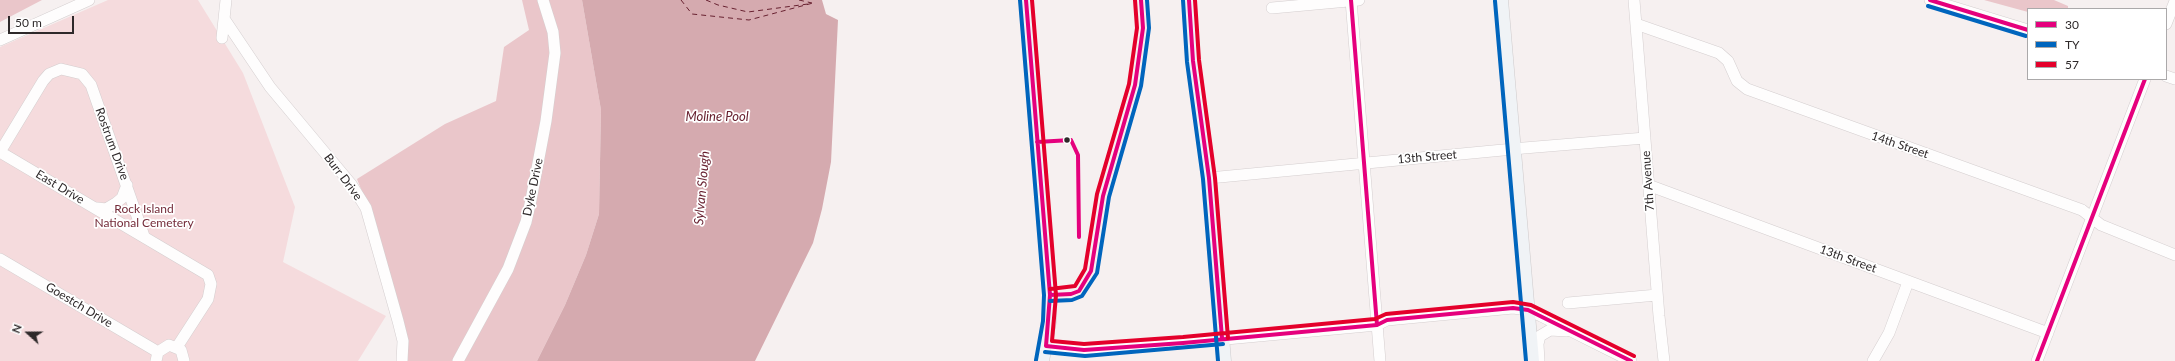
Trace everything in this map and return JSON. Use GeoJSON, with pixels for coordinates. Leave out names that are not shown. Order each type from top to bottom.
{"type":"FeatureCollection","features":[{"type":"Feature","properties":{"kind":"main road"},"geometry":{"type":"LineString","coordinates":[[1026,0],[1050,295],[1046,346],[1042,361]]}},
{"type":"Feature","properties":{"kind":"main road"},"geometry":{"type":"LineString","coordinates":[[1189,0],[1193,61],[1209,178],[1224,361]]}},
{"type":"Feature","properties":{"kind":"main road"},"geometry":{"type":"LineString","coordinates":[[1501,0],[1532,361]]}},
{"type":"Feature","properties":{"kind":"street"},"geometry":{"type":"LineString","coordinates":[[0,40],[89,0]]}},
{"type":"Feature","properties":{"kind":"street"},"geometry":{"type":"LineString","coordinates":[[222,38],[226,0]]}},
{"type":"Feature","properties":{"kind":"street","name":"Dyke Drive"},"geometry":{"type":"LineString","coordinates":[[458,361],[508,269],[526,222],[530,207],[546,121],[555,53],[553,32],[543,0]]}},
{"type":"Feature","properties":{"kind":"street"},"geometry":{"type":"LineString","coordinates":[[1272,8],[1353,0],[1380,361]]}},
{"type":"Feature","properties":{"kind":"street","name":"7th Avenue"},"geometry":{"type":"LineString","coordinates":[[1634,0],[1657,296],[1664,361]]}},
{"type":"Feature","properties":{"kind":"street"},"geometry":{"type":"LineString","coordinates":[[1930,0],[2027,30]]}},
{"type":"Feature","properties":{"kind":"street"},"geometry":{"type":"LineString","coordinates":[[2167,22],[2175,1]]}},
{"type":"Feature","properties":{"kind":"street","name":"Burr Drive"},"geometry":{"type":"LineString","coordinates":[[225,20],[270,87],[350,184],[366,208],[398,320],[404,360]]}},
{"type":"Feature","properties":{"kind":"street","name":"14th Street"},"geometry":{"type":"LineString","coordinates":[[1636,24],[1719,54],[1728,61],[1737,81],[1747,89],[2082,210],[2101,225],[2175,255]]}},
{"type":"Feature","properties":{"kind":"street","name":"Rostrum Drive"},"geometry":{"type":"LineString","coordinates":[[0,152],[42,81],[49,74],[61,69],[82,74],[88,81],[127,185],[144,236]]}},
{"type":"Feature","properties":{"kind":"street"},"geometry":{"type":"LineString","coordinates":[[2037,361],[2145,80]]}},
{"type":"Feature","properties":{"kind":"street","name":"13th Street"},"geometry":{"type":"LineString","coordinates":[[1209,178],[1645,138]]}},
{"type":"Feature","properties":{"kind":"street","name":"East Drive"},"geometry":{"type":"LineString","coordinates":[[0,152],[208,275],[210,279],[210,292],[208,299],[177,347]]}},
{"type":"Feature","properties":{"kind":"street","name":"13th Street"},"geometry":{"type":"LineString","coordinates":[[1648,184],[1908,282],[2048,332]]}},
{"type":"Feature","properties":{"kind":"street"},"geometry":{"type":"LineString","coordinates":[[95,208],[106,209],[116,203],[122,198],[127,185]]}},
{"type":"Feature","properties":{"kind":"street","name":"Goestch Drive"},"geometry":{"type":"LineString","coordinates":[[0,258],[157,357]]}},
{"type":"Feature","properties":{"kind":"street"},"geometry":{"type":"LineString","coordinates":[[1873,361],[1889,333],[1908,282]]}},
{"type":"Feature","properties":{"kind":"street"},"geometry":{"type":"LineString","coordinates":[[1568,303],[1657,296]]}},
{"type":"Feature","properties":{"kind":"street"},"geometry":{"type":"LineString","coordinates":[[1046,346],[1084,350],[1377,325],[1387,320],[1513,308],[1528,310],[1631,361]]}},
{"type":"Feature","properties":{"kind":"street"},"geometry":{"type":"LineString","coordinates":[[1539,361],[1538,344],[1540,336],[1550,330],[1574,332]]}},
{"type":"Feature","properties":{"kind":"street"},"geometry":{"type":"LineString","coordinates":[[157,357],[169,345],[177,347],[183,354],[184,361]]}},
{"type":"Feature","properties":{"kind":"green space","name":"Rock Island National Cemetery"},"geometry":{"type":"Polygon","coordinates":[[[108,0],[198,0],[243,73],[295,207],[283,262],[386,316],[358,361],[0,361],[0,47],[108,0]]]}},
{"type":"Feature","properties":{"kind":"shaded area"},"geometry":{"type":"Polygon","coordinates":[[[0,0],[42,0],[0,22],[0,0]]]}},
{"type":"Feature","properties":{"kind":"shaded area"},"geometry":{"type":"Polygon","coordinates":[[[522,0],[582,0],[601,110],[599,214],[586,255],[565,305],[537,361],[403,361],[377,230],[357,179],[445,124],[496,101],[504,47],[529,30],[522,0]]]}},
{"type":"Feature","properties":{"kind":"shaded area"},"geometry":{"type":"Polygon","coordinates":[[[1984,0],[2054,0],[2068,6],[2068,8],[2027,8],[2027,12],[1984,0]]]}},
{"type":"Feature","properties":{"kind":"water","name":"Moline Pool"},"geometry":{"type":"Polygon","coordinates":[[[582,0],[822,0],[826,14],[838,20],[831,162],[822,209],[813,243],[755,361],[537,361],[565,305],[586,255],[599,214],[601,110],[582,0]]]}},
{"type":"Feature","properties":{"kind":"ferry route"},"geometry":{"type":"LineString","coordinates":[[681,0],[692,14],[749,20],[813,3]]}},
{"type":"Feature","properties":{"kind":"ferry route"},"geometry":{"type":"LineString","coordinates":[[706,0],[718,5],[748,12],[808,4]]}},
{"type":"Feature","properties":{"kind":"ferry route"},"geometry":{"type":"LineString","coordinates":[[799,0],[812,3]]}},
{"type":"Feature","properties":{"kind":"transit line","name":"TY"},"geometry":{"type":"LineString","coordinates":[[1020,0],[1044,295],[1043,321],[1036,360]]}},
{"type":"Feature","properties":{"kind":"transit line","name":"30"},"geometry":{"type":"LineString","coordinates":[[1026,0],[1050,295],[1046,346],[1084,350],[1183,343],[1377,325],[1387,320],[1513,308],[1528,310],[1631,361]]}},
{"type":"Feature","properties":{"kind":"transit line","name":"57"},"geometry":{"type":"LineString","coordinates":[[1032,0],[1056,295],[1052,341],[1084,344],[1183,337],[1375,319],[1386,314],[1513,302],[1531,305],[1634,356]]}},
{"type":"Feature","properties":{"kind":"transit line","name":"57"},"geometry":{"type":"LineString","coordinates":[[1050,289],[1075,286],[1085,269],[1097,194],[1129,84],[1137,28],[1135,0]]}},
{"type":"Feature","properties":{"kind":"transit line","name":"30"},"geometry":{"type":"LineString","coordinates":[[1050,295],[1071,294],[1079,291],[1091,271],[1103,196],[1135,85],[1143,28],[1141,0]]}},
{"type":"Feature","properties":{"kind":"transit line","name":"TY"},"geometry":{"type":"LineString","coordinates":[[1050,301],[1072,300],[1082,296],[1097,273],[1109,197],[1141,86],[1149,28],[1147,0]]}},
{"type":"Feature","properties":{"kind":"transit line","name":"TY"},"geometry":{"type":"LineString","coordinates":[[1183,0],[1187,62],[1203,179],[1218,361]]}},
{"type":"Feature","properties":{"kind":"transit line","name":"30"},"geometry":{"type":"LineString","coordinates":[[1189,0],[1193,61],[1209,178],[1222,338]]}},
{"type":"Feature","properties":{"kind":"transit line","name":"57"},"geometry":{"type":"LineString","coordinates":[[1195,0],[1199,60],[1215,178],[1228,338]]}},
{"type":"Feature","properties":{"kind":"transit line","name":"30"},"geometry":{"type":"LineString","coordinates":[[1351,0],[1377,325]]}},
{"type":"Feature","properties":{"kind":"transit line","name":"30"},"geometry":{"type":"LineString","coordinates":[[1930,0],[2027,30]]}},
{"type":"Feature","properties":{"kind":"transit line","name":"TY"},"geometry":{"type":"LineString","coordinates":[[1495,1],[1526,361]]}},
{"type":"Feature","properties":{"kind":"transit line","name":"TY"},"geometry":{"type":"LineString","coordinates":[[1928,6],[2026,36]]}},
{"type":"Feature","properties":{"kind":"transit line","name":"30"},"geometry":{"type":"LineString","coordinates":[[2037,361],[2145,80]]}},
{"type":"Feature","properties":{"kind":"transit line","name":"30"},"geometry":{"type":"LineString","coordinates":[[1037,142],[1071,140],[1078,155],[1079,237]]}},
{"type":"Feature","properties":{"kind":"transit line","name":"TY"},"geometry":{"type":"LineString","coordinates":[[1045,352],[1085,356],[1223,344]]}},
{"type":"Feature","properties":{"kind":"water label","name":"Sylvan Slough"},"geometry":{"type":"Point","coordinates":[702,188]}}]}
